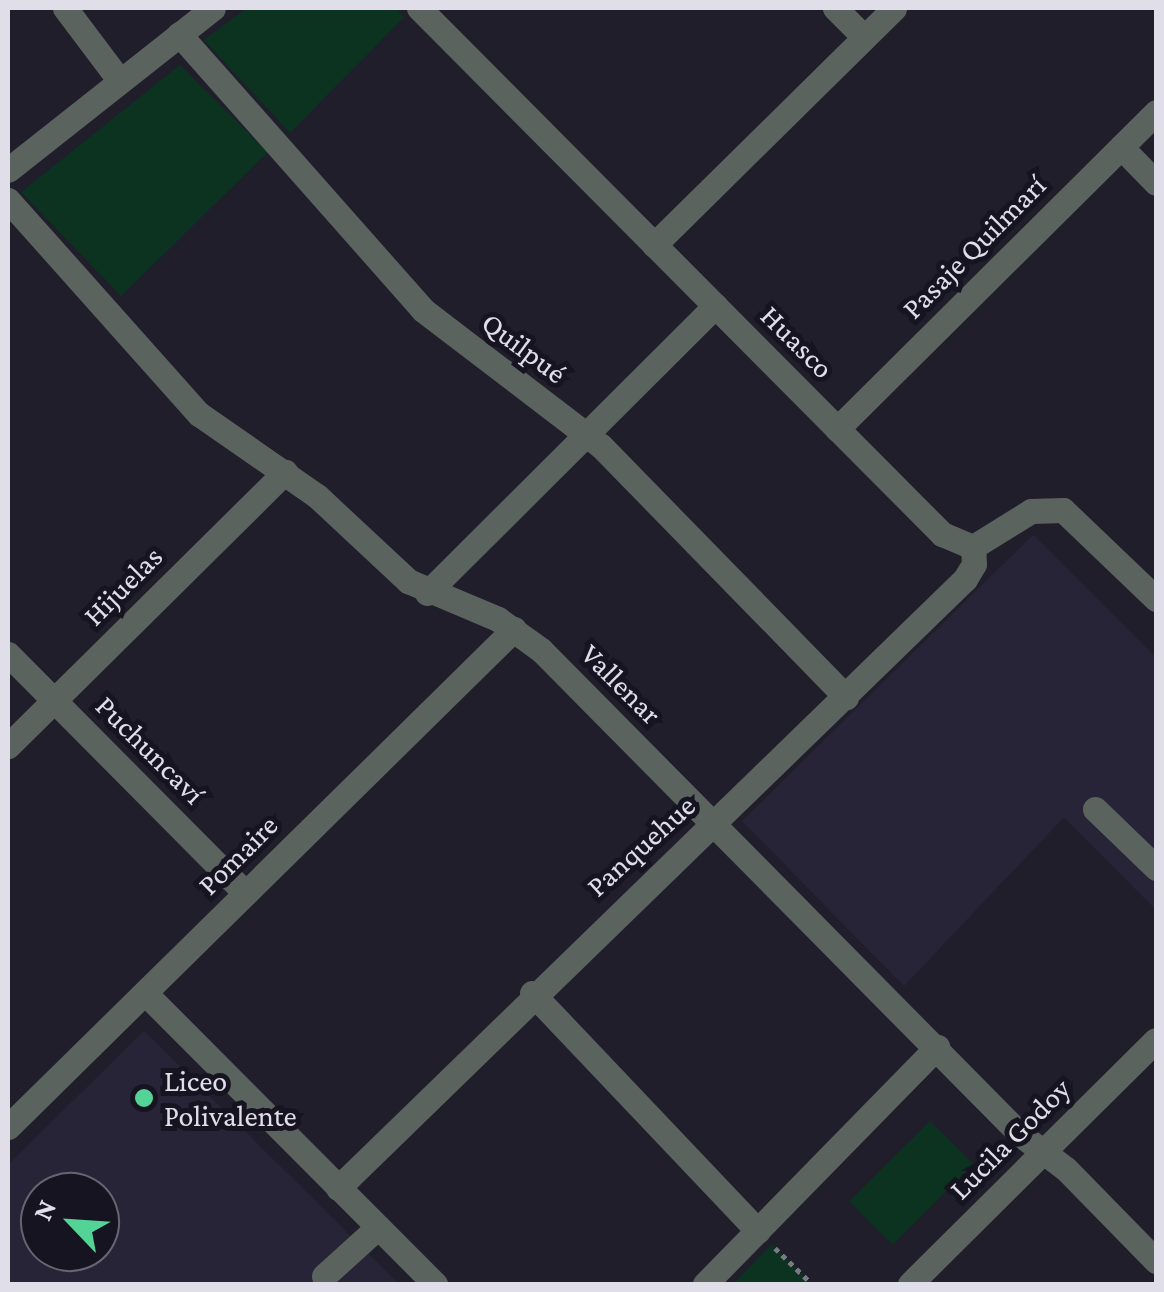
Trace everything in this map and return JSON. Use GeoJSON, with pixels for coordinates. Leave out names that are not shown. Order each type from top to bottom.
{"type":"FeatureCollection","features":[{"type":"Feature","properties":{"kind":"street"},"geometry":{"type":"LineString","coordinates":[[65,8],[120,81]]}},
{"type":"Feature","properties":{"kind":"street"},"geometry":{"type":"LineString","coordinates":[[8,170],[212,8]]}},
{"type":"Feature","properties":{"kind":"street","name":"Huasco"},"geometry":{"type":"LineString","coordinates":[[420,8],[942,534],[973,547]]}},
{"type":"Feature","properties":{"kind":"street"},"geometry":{"type":"LineString","coordinates":[[835,8],[864,37]]}},
{"type":"Feature","properties":{"kind":"street"},"geometry":{"type":"LineString","coordinates":[[654,244],[894,8]]}},
{"type":"Feature","properties":{"kind":"street","name":"Quilpué"},"geometry":{"type":"LineString","coordinates":[[180,34],[410,297],[585,436],[846,697]]}},
{"type":"Feature","properties":{"kind":"street","name":"Pasaje Quilmarí"},"geometry":{"type":"LineString","coordinates":[[837,429],[1156,112]]}},
{"type":"Feature","properties":{"kind":"street"},"geometry":{"type":"LineString","coordinates":[[1121,148],[1156,184]]}},
{"type":"Feature","properties":{"kind":"street","name":"Vallenar"},"geometry":{"type":"LineString","coordinates":[[8,200],[180,397],[285,472],[427,593],[514,629],[1156,1261]]}},
{"type":"Feature","properties":{"kind":"street"},"geometry":{"type":"LineString","coordinates":[[427,593],[715,306]]}},
{"type":"Feature","properties":{"kind":"street","name":"Hijuelas"},"geometry":{"type":"LineString","coordinates":[[8,746],[285,472]]}},
{"type":"Feature","properties":{"kind":"street"},"geometry":{"type":"LineString","coordinates":[[973,547],[1031,511],[1063,510],[1156,599]]}},
{"type":"Feature","properties":{"kind":"street","name":"Panquehue"},"geometry":{"type":"LineString","coordinates":[[338,1188],[532,993],[694,836],[714,824],[970,572],[973,547]]}},
{"type":"Feature","properties":{"kind":"street","name":"Pomaire"},"geometry":{"type":"LineString","coordinates":[[8,1127],[514,629]]}},
{"type":"Feature","properties":{"kind":"street","name":"Puchuncaví"},"geometry":{"type":"LineString","coordinates":[[8,654],[245,892]]}},
{"type":"Feature","properties":{"kind":"street"},"geometry":{"type":"LineString","coordinates":[[1094,809],[1156,868]]}},
{"type":"Feature","properties":{"kind":"street"},"geometry":{"type":"LineString","coordinates":[[145,993],[435,1284]]}},
{"type":"Feature","properties":{"kind":"street"},"geometry":{"type":"LineString","coordinates":[[532,993],[758,1230]]}},
{"type":"Feature","properties":{"kind":"street","name":"Lucila Godoy"},"geometry":{"type":"LineString","coordinates":[[910,1284],[1156,1040]]}},
{"type":"Feature","properties":{"kind":"street"},"geometry":{"type":"LineString","coordinates":[[705,1284],[937,1047]]}},
{"type":"Feature","properties":{"kind":"street"},"geometry":{"type":"LineString","coordinates":[[324,1276],[378,1227]]}},
{"type":"Feature","properties":{"kind":"path"},"geometry":{"type":"LineString","coordinates":[[758,1230],[812,1284]]}},
{"type":"Feature","properties":{"kind":"shaded area"},"geometry":{"type":"Polygon","coordinates":[[[1033,535],[1156,658],[1156,910],[1064,817],[904,986],[742,821],[1033,535]]]}},
{"type":"Feature","properties":{"kind":"shaded area","name":"Liceo Polivalente"},"geometry":{"type":"Polygon","coordinates":[[[144,1031],[399,1284],[8,1284],[8,1165],[144,1031]]]}},
{"type":"Feature","properties":{"kind":"green space"},"geometry":{"type":"Polygon","coordinates":[[[247,8],[396,8],[404,17],[290,133],[204,40],[247,8]]]}},
{"type":"Feature","properties":{"kind":"green space"},"geometry":{"type":"Polygon","coordinates":[[[180,65],[268,152],[121,296],[21,192],[180,65]]]}},
{"type":"Feature","properties":{"kind":"green space"},"geometry":{"type":"Polygon","coordinates":[[[930,1121],[973,1164],[893,1245],[849,1202],[930,1121]]]}},
{"type":"Feature","properties":{"kind":"green space"},"geometry":{"type":"Polygon","coordinates":[[[772,1244],[812,1284],[733,1284],[772,1244]]]}},
{"type":"Feature","properties":{"kind":"place","name":"Liceo Polivalente"},"geometry":{"type":"Point","coordinates":[144,1098]}}]}
